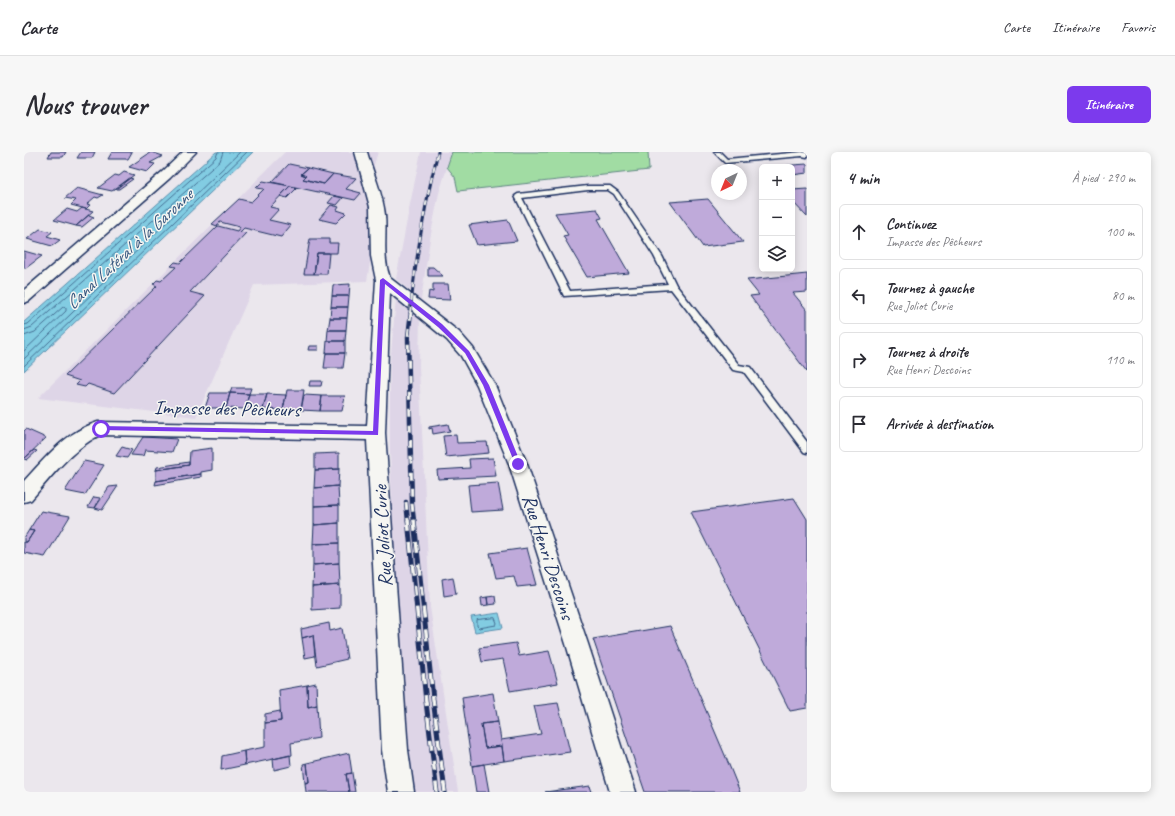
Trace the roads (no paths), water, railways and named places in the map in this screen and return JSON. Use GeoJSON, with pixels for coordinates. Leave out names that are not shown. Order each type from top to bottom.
{"type":"FeatureCollection","features":[{"type":"Feature","properties":{"kind":"street"},"geometry":{"type":"LineString","coordinates":[[24,298],[166,175],[190,152]]}},
{"type":"Feature","properties":{"kind":"street"},"geometry":{"type":"LineString","coordinates":[[362,153],[373,188],[378,215],[378,262],[383,280]]}},
{"type":"Feature","properties":{"kind":"street","name":"Rue Joliot Curie"},"geometry":{"type":"LineString","coordinates":[[383,280],[376,433],[395,750],[401,792]]}},
{"type":"Feature","properties":{"kind":"street","name":"Rue Henri Descoins"},"geometry":{"type":"LineString","coordinates":[[383,280],[452,336],[467,352],[486,385],[518,464],[577,644],[623,792]]}},
{"type":"Feature","properties":{"kind":"street","name":"Impasse des Pêcheurs"},"geometry":{"type":"LineString","coordinates":[[24,494],[64,451],[80,438],[95,430],[110,428],[376,433]]}},
{"type":"Feature","properties":{"kind":"lane"},"geometry":{"type":"LineString","coordinates":[[717,152],[725,161],[803,154]]}},
{"type":"Feature","properties":{"kind":"lane"},"geometry":{"type":"LineString","coordinates":[[673,286],[566,294],[518,196],[588,188],[610,188],[616,193],[658,256],[673,286],[736,368],[746,369],[807,449]]}},
{"type":"Feature","properties":{"kind":"water","name":"Canal Latéral à la Garonne"},"geometry":{"type":"Polygon","coordinates":[[[216,152],[253,152],[24,371],[24,322],[216,152]]]}},
{"type":"Feature","properties":{"kind":"water"},"geometry":{"type":"Polygon","coordinates":[[[499,613],[503,628],[475,632],[471,617],[499,613]]]}},
{"type":"Feature","properties":{"kind":"railway"},"geometry":{"type":"LineString","coordinates":[[410,313],[421,232],[438,152]]}},
{"type":"Feature","properties":{"kind":"railway"},"geometry":{"type":"LineString","coordinates":[[411,312],[408,337],[412,504],[414,521]]}},
{"type":"Feature","properties":{"kind":"railway"},"geometry":{"type":"LineString","coordinates":[[406,502],[408,521]]}},
{"type":"Feature","properties":{"kind":"railway"},"geometry":{"type":"LineString","coordinates":[[408,520],[426,702],[437,792]]}},
{"type":"Feature","properties":{"kind":"railway"},"geometry":{"type":"LineString","coordinates":[[414,520],[433,699],[445,792]]}}]}
